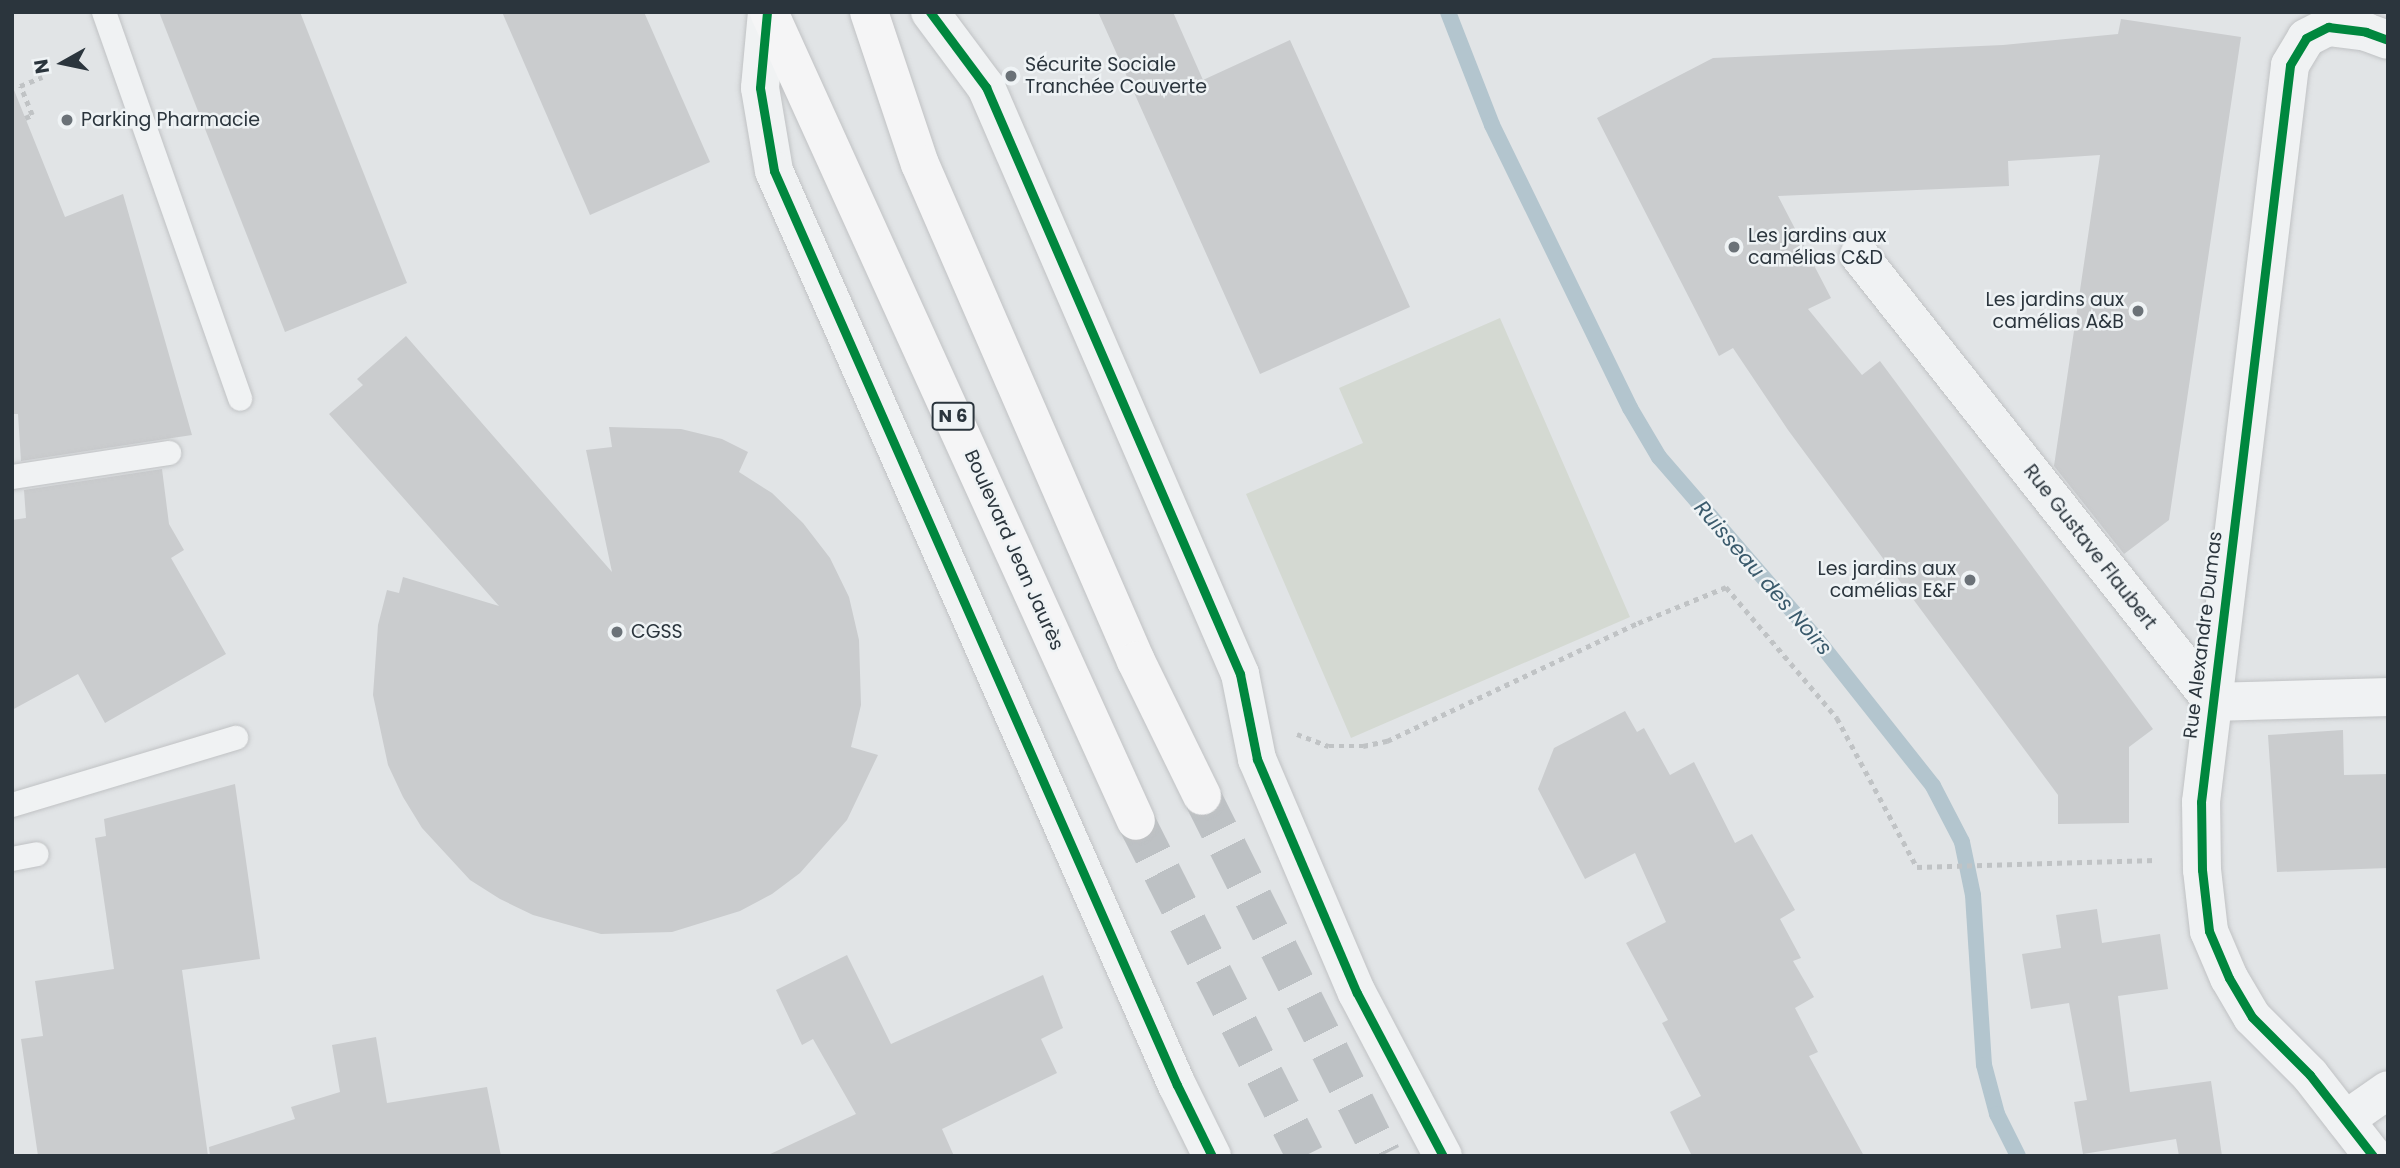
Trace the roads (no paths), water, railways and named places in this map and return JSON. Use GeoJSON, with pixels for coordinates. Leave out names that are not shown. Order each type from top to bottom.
{"type":"FeatureCollection","features":[{"type":"Feature","properties":{"kind":"main road","name":"Boulevard Jean Jaurès"},"geometry":{"type":"LineString","coordinates":[[768,12],[1136,821]]}},
{"type":"Feature","properties":{"kind":"main road"},"geometry":{"type":"LineString","coordinates":[[869,12],[920,164],[1136,661],[1202,796]]}},
{"type":"Feature","properties":{"kind":"street"},"geometry":{"type":"LineString","coordinates":[[768,12],[760,88],[774,171],[1177,1085],[1212,1156]]}},
{"type":"Feature","properties":{"kind":"street"},"geometry":{"type":"LineString","coordinates":[[930,12],[986,87],[1240,674],[1257,759],[1357,993],[1443,1156]]}},
{"type":"Feature","properties":{"kind":"street","name":"Rue Alexandre Dumas"},"geometry":{"type":"LineString","coordinates":[[2373,1156],[2310,1074],[2252,1017],[2229,978],[2209,931],[2202,859],[2201,802],[2290,65],[2306,38],[2328,27],[2366,32],[2388,40]]}},
{"type":"Feature","properties":{"kind":"street","name":"Rue Gustave Flaubert"},"geometry":{"type":"LineString","coordinates":[[1859,255],[2213,702]]}},
{"type":"Feature","properties":{"kind":"street"},"geometry":{"type":"LineString","coordinates":[[2213,702],[2388,697]]}},
{"type":"Feature","properties":{"kind":"street"},"geometry":{"type":"LineString","coordinates":[[2345,1119],[2388,1090]]}},
{"type":"Feature","properties":{"kind":"lane"},"geometry":{"type":"LineString","coordinates":[[104,12],[240,399]]}},
{"type":"Feature","properties":{"kind":"lane"},"geometry":{"type":"LineString","coordinates":[[12,477],[169,453]]}},
{"type":"Feature","properties":{"kind":"lane"},"geometry":{"type":"LineString","coordinates":[[12,806],[236,738]]}},
{"type":"Feature","properties":{"kind":"lane"},"geometry":{"type":"LineString","coordinates":[[12,859],[37,855]]}},
{"type":"Feature","properties":{"kind":"waterway","name":"Ruisseau des Noirs"},"geometry":{"type":"LineString","coordinates":[[1448,12],[1492,125],[1630,408],[1659,457],[1815,637],[1933,786],[1962,842],[1973,895],[1984,1065],[1997,1114],[2018,1156]]}},
{"type":"Feature","properties":{"kind":"tunnel"},"geometry":{"type":"LineString","coordinates":[[1202,796],[1382,1156]]}},
{"type":"Feature","properties":{"kind":"tunnel"},"geometry":{"type":"LineString","coordinates":[[1136,821],[1305,1156]]}},
{"type":"Feature","properties":{"kind":"place","name":"Sécurite Sociale Tranchée Couverte"},"geometry":{"type":"Point","coordinates":[1011,76]}},
{"type":"Feature","properties":{"kind":"place","name":"Parking Pharmacie"},"geometry":{"type":"Point","coordinates":[67,120]}},
{"type":"Feature","properties":{"kind":"place","name":"Les jardins aux camélias C&D"},"geometry":{"type":"Point","coordinates":[1734,247]}},
{"type":"Feature","properties":{"kind":"place","name":"Les jardins aux camélias A&B"},"geometry":{"type":"Point","coordinates":[2138,311]}},
{"type":"Feature","properties":{"kind":"place","name":"Les jardins aux camélias E&F"},"geometry":{"type":"Point","coordinates":[1970,580]}},
{"type":"Feature","properties":{"kind":"place","name":"CGSS"},"geometry":{"type":"Point","coordinates":[617,632]}}]}
